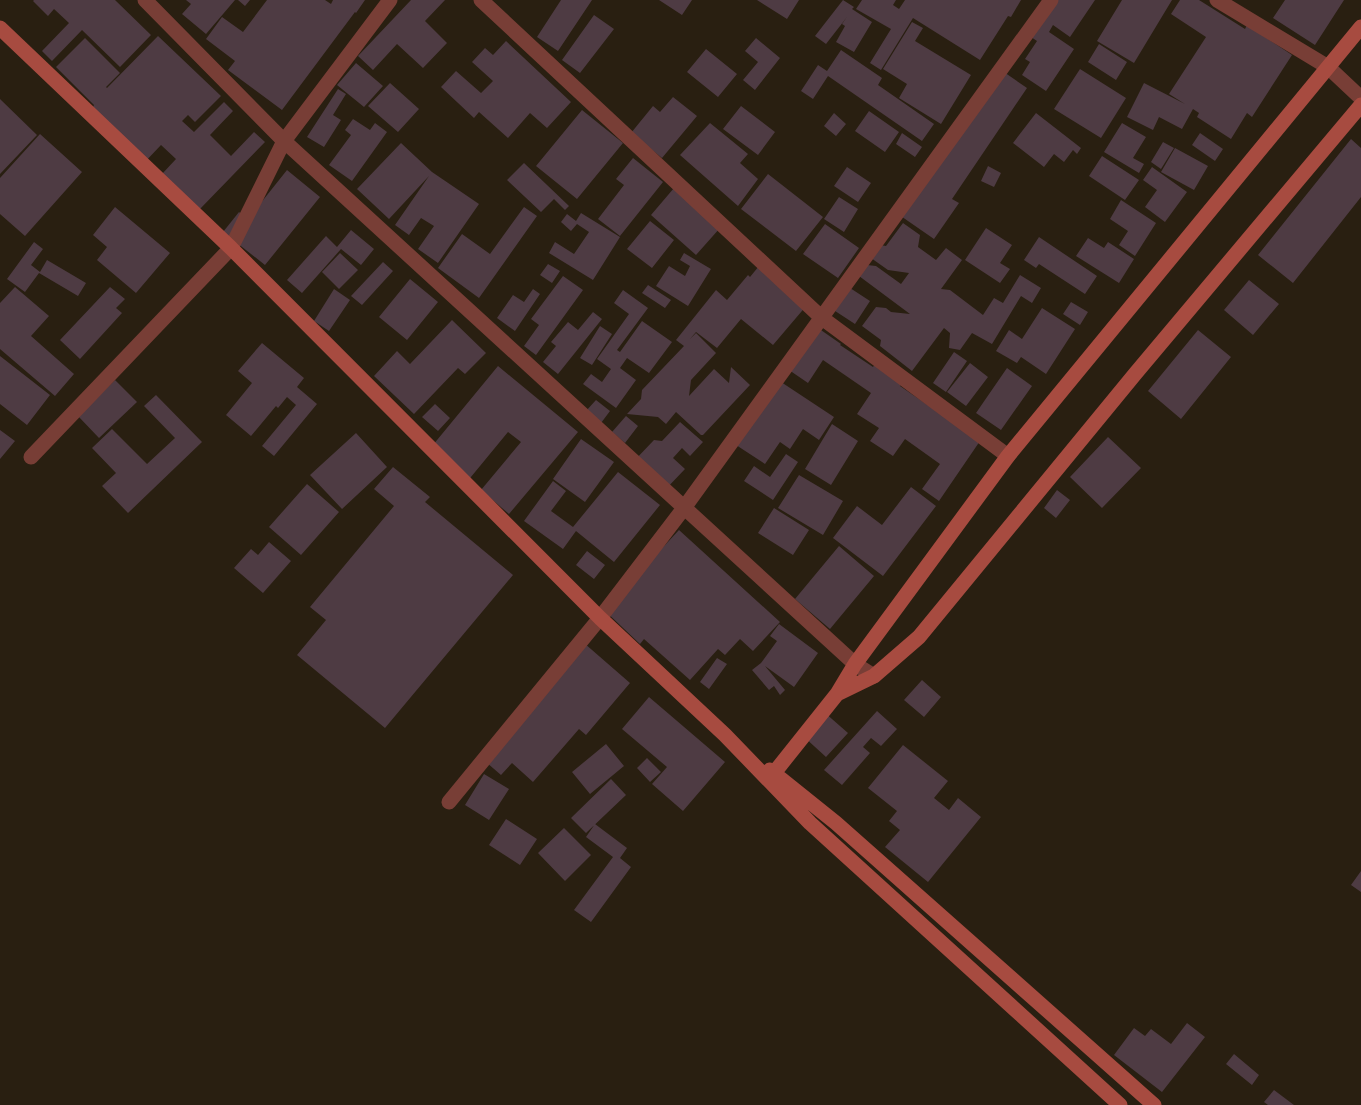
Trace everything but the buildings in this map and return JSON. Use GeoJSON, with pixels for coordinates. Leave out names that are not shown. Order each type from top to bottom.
{"type":"FeatureCollection","features":[{"type":"Feature","properties":{"kind":"main road"},"geometry":{"type":"LineString","coordinates":[[771,776],[837,694],[856,664],[1008,456],[1361,27]]}},
{"type":"Feature","properties":{"kind":"main road"},"geometry":{"type":"LineString","coordinates":[[0,28],[231,248],[600,618],[725,735],[771,776],[836,823],[1154,1105]]}},
{"type":"Feature","properties":{"kind":"main road"},"geometry":{"type":"LineString","coordinates":[[837,694],[874,676],[919,637],[1361,105]]}},
{"type":"Feature","properties":{"kind":"main road"},"geometry":{"type":"LineString","coordinates":[[771,776],[810,822],[1120,1105]]}},
{"type":"Feature","properties":{"kind":"street"},"geometry":{"type":"LineString","coordinates":[[145,0],[284,141],[856,664],[874,676]]}},
{"type":"Feature","properties":{"kind":"street"},"geometry":{"type":"LineString","coordinates":[[31,457],[231,248],[284,141],[390,0]]}},
{"type":"Feature","properties":{"kind":"street"},"geometry":{"type":"LineString","coordinates":[[481,0],[822,318],[1008,456]]}},
{"type":"Feature","properties":{"kind":"street"},"geometry":{"type":"LineString","coordinates":[[448,802],[600,618],[684,508],[1051,0]]}},
{"type":"Feature","properties":{"kind":"street"},"geometry":{"type":"LineString","coordinates":[[1216,0],[1328,67],[1361,98]]}}]}
